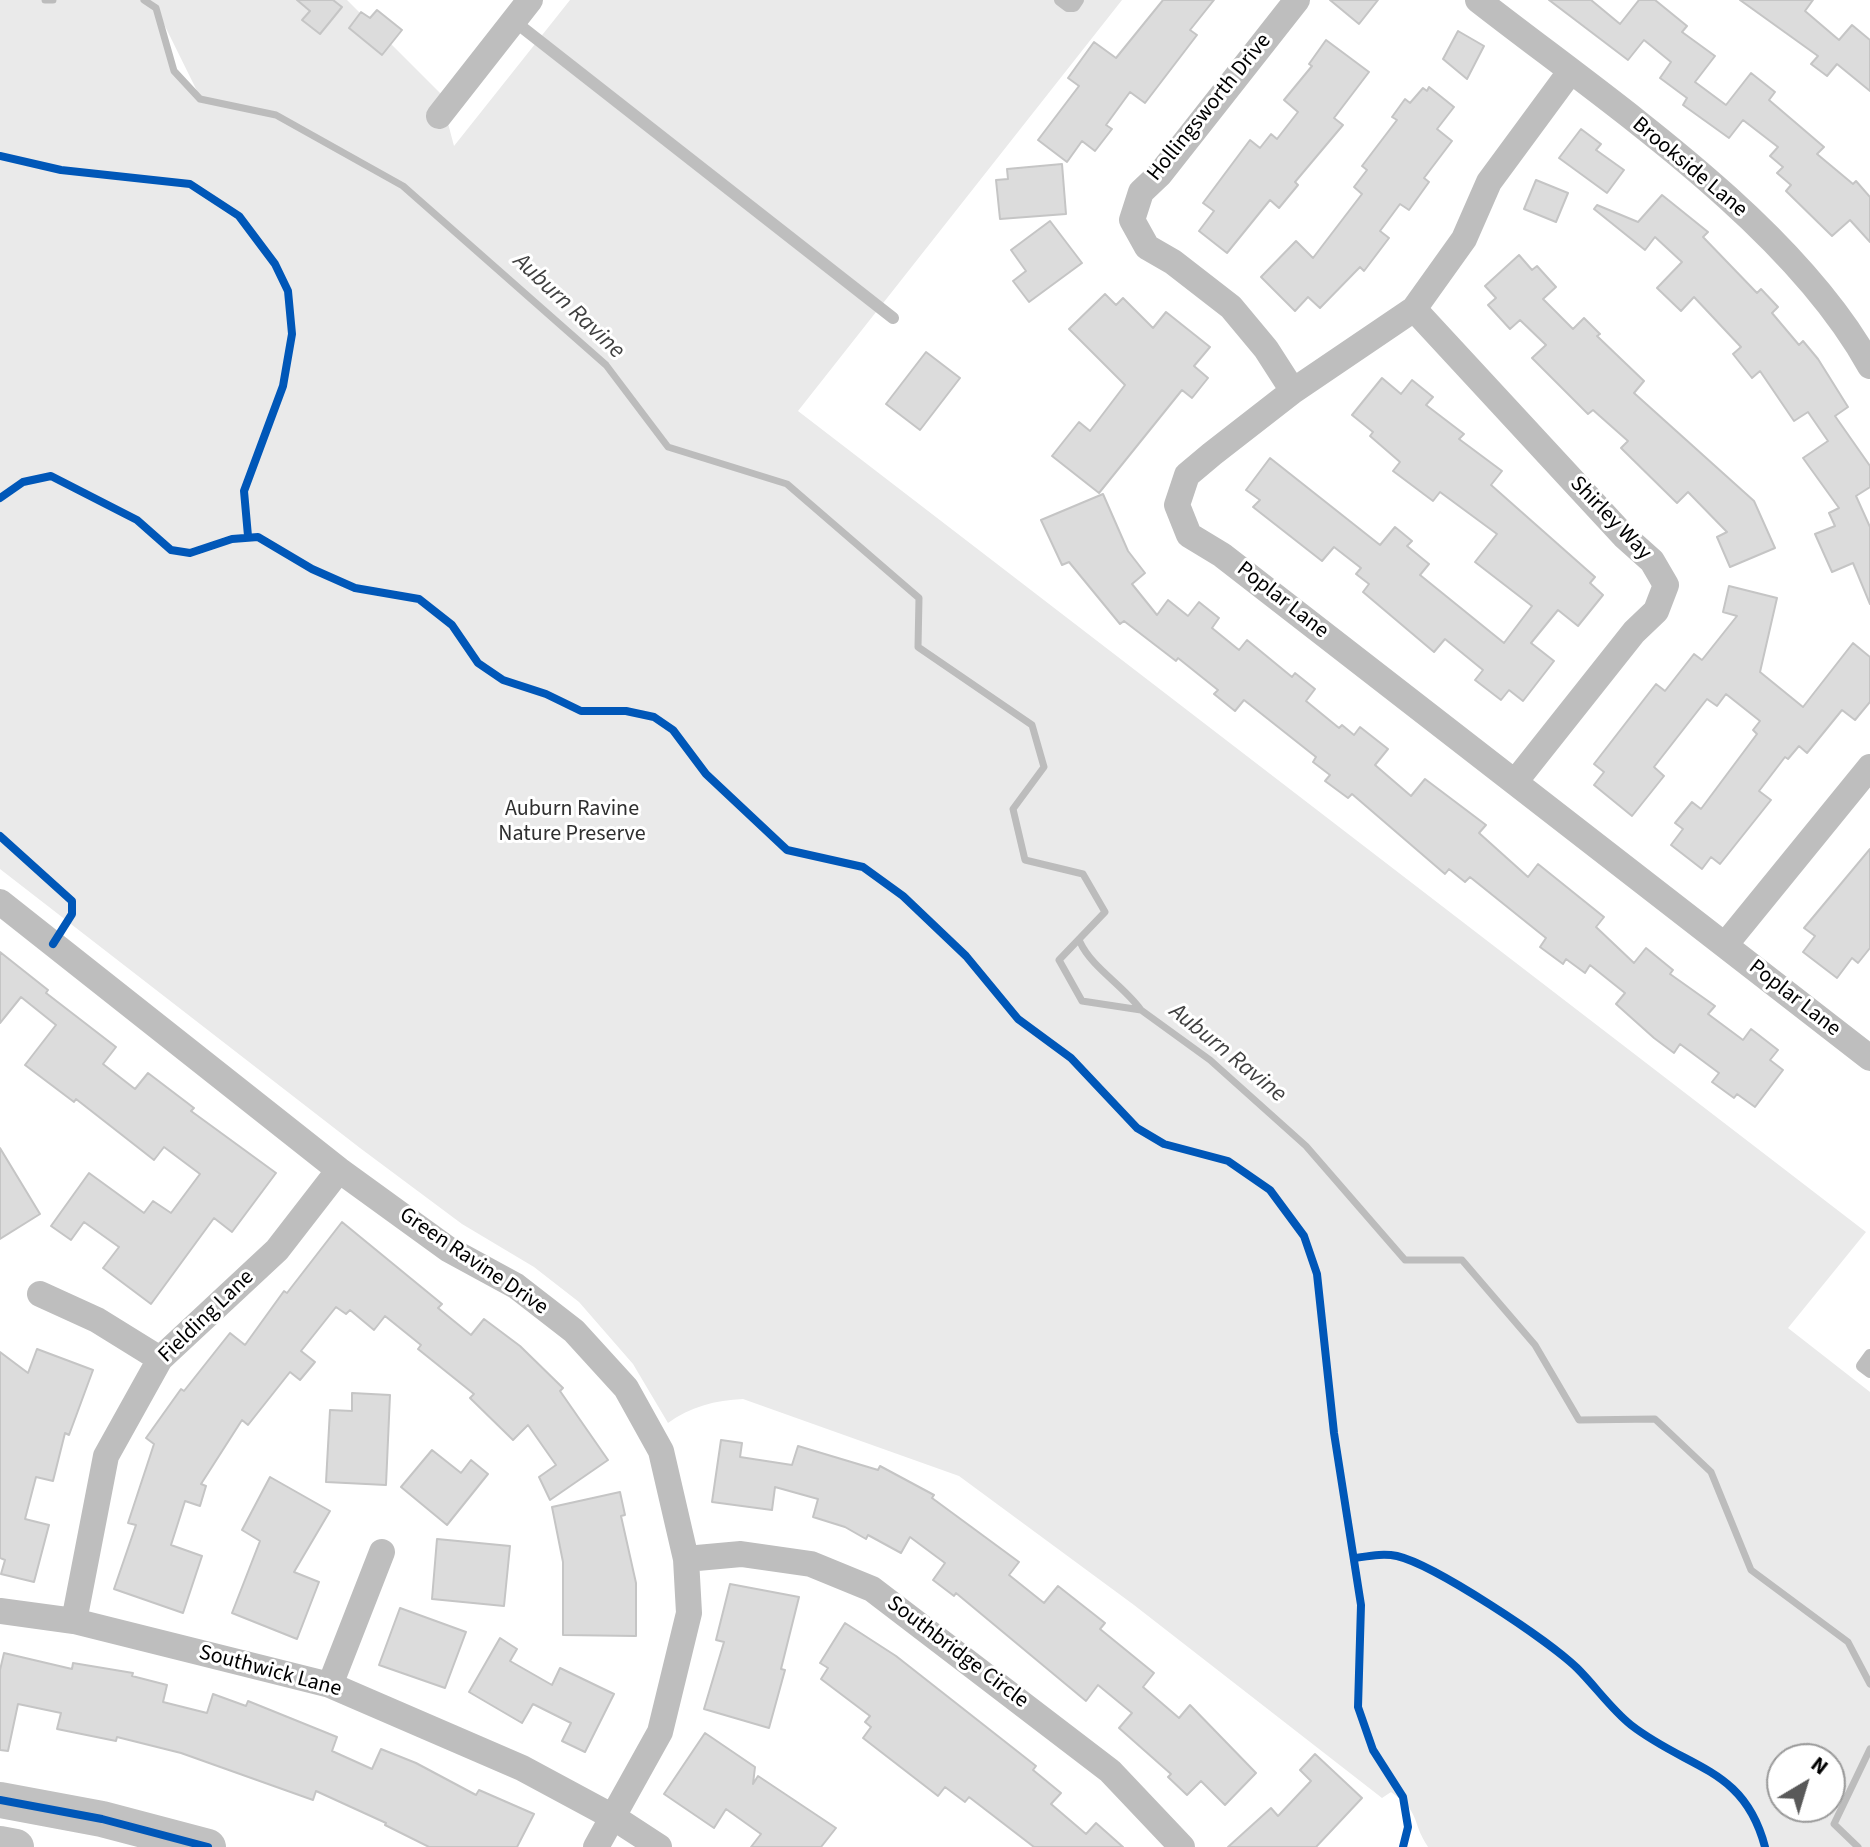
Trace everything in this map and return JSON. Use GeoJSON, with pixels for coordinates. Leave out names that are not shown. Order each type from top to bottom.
{"type":"FeatureCollection","features":[{"type":"Feature","properties":{"kind":"main road"},"geometry":{"type":"LineString","coordinates":[[0,1800],[102,1819],[208,1847]]}},
{"type":"Feature","properties":{"kind":"main road"},"geometry":{"type":"LineString","coordinates":[[0,1844],[16,1847]]}},
{"type":"Feature","properties":{"kind":"street","name":"Hollingsworth Drive"},"geometry":{"type":"LineString","coordinates":[[1293,391],[1266,349],[1231,307],[1173,262],[1147,247],[1132,220],[1141,192],[1160,174],[1297,0]]}},
{"type":"Feature","properties":{"kind":"street","name":"Brookside Lane"},"geometry":{"type":"LineString","coordinates":[[1478,0],[1703,177],[1762,231],[1821,297],[1870,366]]}},
{"type":"Feature","properties":{"kind":"street"},"geometry":{"type":"LineString","coordinates":[[439,116],[522,10]]}},
{"type":"Feature","properties":{"kind":"street","name":"Poplar Lane"},"geometry":{"type":"LineString","coordinates":[[1570,72],[1489,182],[1464,239],[1414,309],[1293,391],[1187,475],[1177,505],[1189,535],[1222,555],[1870,1058]]}},
{"type":"Feature","properties":{"kind":"street","name":"Shirley Way"},"geometry":{"type":"LineString","coordinates":[[1414,309],[1624,536],[1652,561],[1666,585],[1656,611],[1634,632],[1515,782]]}},
{"type":"Feature","properties":{"kind":"street"},"geometry":{"type":"LineString","coordinates":[[1725,945],[1870,767]]}},
{"type":"Feature","properties":{"kind":"street","name":"Green Ravine Drive"},"geometry":{"type":"LineString","coordinates":[[0,902],[339,1170],[448,1249],[516,1286],[574,1331],[626,1388],[661,1451],[686,1559],[689,1613],[660,1732],[596,1847]]}},
{"type":"Feature","properties":{"kind":"street","name":"Fielding Lane"},"geometry":{"type":"LineString","coordinates":[[74,1621],[106,1456],[160,1359],[277,1250],[339,1170]]}},
{"type":"Feature","properties":{"kind":"street"},"geometry":{"type":"LineString","coordinates":[[40,1294],[97,1320],[160,1359]]}},
{"type":"Feature","properties":{"kind":"street"},"geometry":{"type":"LineString","coordinates":[[330,1685],[382,1552]]}},
{"type":"Feature","properties":{"kind":"street","name":"Southbridge Circle"},"geometry":{"type":"LineString","coordinates":[[686,1559],[741,1554],[811,1564],[872,1589],[1110,1771],[1182,1847]]}},
{"type":"Feature","properties":{"kind":"street","name":"Southwick Lane"},"geometry":{"type":"LineString","coordinates":[[0,1611],[74,1621],[330,1685],[522,1768],[613,1817]]}},
{"type":"Feature","properties":{"kind":"street"},"geometry":{"type":"LineString","coordinates":[[613,1817],[659,1847]]}},
{"type":"Feature","properties":{"kind":"lane"},"geometry":{"type":"LineString","coordinates":[[1060,0],[1074,6],[1078,0]]}},
{"type":"Feature","properties":{"kind":"lane"},"geometry":{"type":"LineString","coordinates":[[522,10],[893,318]]}},
{"type":"Feature","properties":{"kind":"lane"},"geometry":{"type":"LineString","coordinates":[[1870,1355],[1862,1366],[1870,1372]]}},
{"type":"Feature","properties":{"kind":"green space","name":"Auburn Ravine Nature Preserve"},"geometry":{"type":"Polygon","coordinates":[[[0,0],[347,0],[440,93],[454,146],[570,0],[1122,0],[798,411],[1866,1232],[1788,1328],[1870,1392],[1870,1847],[1428,1847],[1412,1812],[1391,1792],[1382,1798],[1134,1605],[959,1476],[743,1399],[703,1405],[668,1423],[633,1364],[579,1302],[534,1267],[462,1224],[0,869],[0,0]],[[159,14],[174,71],[199,95],[159,14]]]}},
{"type":"Feature","properties":{"kind":"building"},"geometry":{"type":"Polygon","coordinates":[[[297,0],[333,0],[342,7],[320,34],[302,20],[310,11],[297,0]]]}},
{"type":"Feature","properties":{"kind":"building"},"geometry":{"type":"Polygon","coordinates":[[[1163,0],[1214,0],[1190,30],[1197,35],[1145,103],[1130,92],[1106,125],[1112,129],[1095,151],[1082,141],[1067,162],[1038,140],[1079,86],[1068,78],[1094,42],[1116,58],[1163,0]]]}},
{"type":"Feature","properties":{"kind":"building"},"geometry":{"type":"Polygon","coordinates":[[[1330,0],[1378,0],[1359,24],[1330,0]]]}},
{"type":"Feature","properties":{"kind":"building"},"geometry":{"type":"Polygon","coordinates":[[[1549,0],[1591,0],[1620,24],[1639,0],[1655,0],[1687,26],[1682,32],[1715,56],[1695,82],[1726,105],[1751,73],[1775,92],[1769,100],[1824,147],[1817,154],[1853,184],[1856,181],[1870,197],[1870,242],[1850,220],[1832,236],[1786,191],[1791,185],[1777,173],[1783,167],[1770,156],[1778,147],[1743,120],[1729,138],[1683,105],[1687,98],[1660,78],[1671,62],[1644,40],[1628,60],[1549,0]]]}},
{"type":"Feature","properties":{"kind":"building"},"geometry":{"type":"Polygon","coordinates":[[[1740,0],[1813,0],[1805,11],[1839,40],[1852,25],[1870,40],[1870,91],[1837,64],[1827,76],[1811,64],[1818,56],[1740,0]]]}},
{"type":"Feature","properties":{"kind":"building"},"geometry":{"type":"Polygon","coordinates":[[[377,10],[402,30],[382,55],[349,28],[361,12],[370,18],[377,10]]]}},
{"type":"Feature","properties":{"kind":"building"},"geometry":{"type":"Polygon","coordinates":[[[1458,31],[1484,46],[1467,79],[1443,59],[1458,31]]]}},
{"type":"Feature","properties":{"kind":"building"},"geometry":{"type":"Polygon","coordinates":[[[1326,40],[1369,72],[1334,118],[1343,125],[1295,182],[1298,185],[1279,208],[1270,200],[1227,253],[1199,231],[1214,211],[1203,203],[1250,140],[1260,148],[1271,134],[1277,139],[1298,112],[1284,100],[1312,66],[1309,64],[1326,40]]]}},
{"type":"Feature","properties":{"kind":"building"},"geometry":{"type":"Polygon","coordinates":[[[1429,87],[1454,107],[1437,129],[1452,141],[1424,178],[1429,182],[1409,210],[1400,204],[1380,231],[1389,238],[1364,271],[1360,267],[1320,308],[1308,297],[1295,311],[1261,277],[1296,241],[1313,258],[1362,194],[1354,187],[1367,170],[1362,166],[1397,120],[1392,117],[1405,99],[1410,103],[1423,88],[1427,91],[1429,87]]]}},
{"type":"Feature","properties":{"kind":"building"},"geometry":{"type":"Polygon","coordinates":[[[1581,129],[1601,144],[1596,150],[1624,170],[1607,193],[1559,158],[1581,129]]]}},
{"type":"Feature","properties":{"kind":"building"},"geometry":{"type":"Polygon","coordinates":[[[1062,164],[1066,214],[1000,219],[996,180],[1008,179],[1007,169],[1062,164]]]}},
{"type":"Feature","properties":{"kind":"building"},"geometry":{"type":"Polygon","coordinates":[[[1536,180],[1568,193],[1556,222],[1524,209],[1536,180]]]}},
{"type":"Feature","properties":{"kind":"building"},"geometry":{"type":"Polygon","coordinates":[[[1662,195],[1708,232],[1703,237],[1757,293],[1761,289],[1778,307],[1772,313],[1799,345],[1803,341],[1818,359],[1848,407],[1835,416],[1870,466],[1870,487],[1856,496],[1870,527],[1870,604],[1853,563],[1832,572],[1815,534],[1835,526],[1829,513],[1839,508],[1803,458],[1828,441],[1808,412],[1794,421],[1760,371],[1752,378],[1733,354],[1741,347],[1694,297],[1681,311],[1657,288],[1682,262],[1655,237],[1645,250],[1594,209],[1597,205],[1638,222],[1662,195]]]}},
{"type":"Feature","properties":{"kind":"building"},"geometry":{"type":"Polygon","coordinates":[[[1050,221],[1082,263],[1029,302],[1013,281],[1026,271],[1011,250],[1050,221]]]}},
{"type":"Feature","properties":{"kind":"building"},"geometry":{"type":"Polygon","coordinates":[[[1519,255],[1532,270],[1537,266],[1556,287],[1543,299],[1573,329],[1584,318],[1600,334],[1597,336],[1644,381],[1634,393],[1754,501],[1775,548],[1730,567],[1717,537],[1727,532],[1688,492],[1677,503],[1621,448],[1628,441],[1593,410],[1588,414],[1532,358],[1546,345],[1520,320],[1510,329],[1488,305],[1496,298],[1485,286],[1519,255]]]}},
{"type":"Feature","properties":{"kind":"building"},"geometry":{"type":"Polygon","coordinates":[[[1105,294],[1116,305],[1123,298],[1153,328],[1166,312],[1210,347],[1194,366],[1208,378],[1192,398],[1182,390],[1099,493],[1052,456],[1079,422],[1090,431],[1125,385],[1069,329],[1105,294]]]}},
{"type":"Feature","properties":{"kind":"building"},"geometry":{"type":"Polygon","coordinates":[[[926,352],[960,378],[920,430],[886,404],[926,352]]]}},
{"type":"Feature","properties":{"kind":"building"},"geometry":{"type":"Polygon","coordinates":[[[1382,378],[1401,394],[1412,380],[1433,397],[1426,405],[1464,434],[1459,439],[1502,471],[1491,485],[1595,577],[1590,583],[1603,595],[1578,626],[1558,610],[1531,643],[1554,661],[1523,701],[1509,690],[1501,700],[1475,680],[1483,670],[1445,639],[1434,652],[1363,592],[1369,584],[1356,574],[1361,568],[1334,547],[1322,561],[1253,507],[1260,500],[1246,490],[1270,458],[1380,545],[1395,527],[1412,541],[1407,546],[1429,564],[1420,575],[1504,643],[1532,606],[1475,562],[1497,534],[1440,492],[1433,501],[1393,471],[1400,462],[1370,436],[1373,432],[1352,415],[1382,378]]]}},
{"type":"Feature","properties":{"kind":"building"},"geometry":{"type":"Polygon","coordinates":[[[1103,494],[1128,551],[1145,573],[1132,584],[1157,615],[1168,600],[1188,616],[1199,602],[1219,618],[1212,628],[1239,650],[1247,640],[1292,677],[1295,673],[1315,689],[1306,701],[1339,728],[1342,725],[1354,735],[1360,727],[1388,749],[1375,765],[1411,796],[1425,779],[1486,825],[1479,833],[1528,877],[1538,864],[1604,917],[1596,927],[1634,963],[1646,948],[1673,970],[1670,974],[1715,1006],[1708,1014],[1743,1040],[1751,1029],[1778,1050],[1770,1060],[1783,1070],[1755,1107],[1737,1094],[1734,1098],[1712,1082],[1719,1073],[1680,1044],[1674,1053],[1654,1038],[1616,1004],[1625,993],[1590,965],[1585,973],[1566,959],[1563,964],[1540,947],[1546,938],[1470,877],[1465,882],[1449,869],[1445,874],[1352,794],[1348,798],[1325,781],[1330,775],[1313,762],[1316,757],[1244,700],[1235,711],[1214,694],[1218,690],[1178,658],[1176,661],[1124,621],[1120,624],[1069,562],[1062,565],[1041,520],[1103,494]]]}},
{"type":"Feature","properties":{"kind":"building"},"geometry":{"type":"Polygon","coordinates":[[[1729,586],[1777,598],[1760,672],[1803,707],[1853,643],[1870,657],[1870,702],[1855,720],[1842,710],[1807,753],[1799,746],[1788,759],[1785,757],[1759,791],[1771,800],[1720,864],[1711,857],[1702,869],[1671,845],[1683,829],[1675,823],[1692,802],[1701,809],[1757,734],[1753,730],[1760,721],[1726,694],[1717,706],[1707,699],[1654,767],[1664,776],[1632,816],[1594,785],[1604,772],[1594,764],[1656,684],[1665,691],[1694,654],[1702,660],[1737,616],[1723,612],[1729,586]]]}},
{"type":"Feature","properties":{"kind":"building"},"geometry":{"type":"Polygon","coordinates":[[[1870,849],[1870,948],[1858,963],[1852,958],[1837,978],[1803,952],[1815,936],[1804,928],[1870,849]]]}},
{"type":"Feature","properties":{"kind":"building"},"geometry":{"type":"Polygon","coordinates":[[[0,952],[48,990],[46,993],[116,1047],[103,1064],[135,1089],[148,1073],[194,1108],[191,1111],[276,1173],[232,1232],[214,1218],[151,1304],[103,1268],[119,1247],[84,1222],[71,1240],[51,1226],[89,1173],[144,1213],[153,1201],[171,1213],[200,1174],[164,1147],[154,1160],[76,1099],[74,1102],[25,1065],[56,1025],[21,997],[0,1023],[0,952]]]}},
{"type":"Feature","properties":{"kind":"building"},"geometry":{"type":"Polygon","coordinates":[[[0,1148],[40,1214],[0,1239],[0,1148]]]}},
{"type":"Feature","properties":{"kind":"building"},"geometry":{"type":"Polygon","coordinates":[[[342,1222],[442,1304],[438,1308],[471,1335],[484,1319],[520,1346],[563,1388],[560,1391],[608,1460],[550,1500],[539,1477],[556,1465],[528,1425],[513,1440],[470,1398],[474,1394],[418,1349],[421,1345],[385,1316],[374,1330],[350,1310],[346,1314],[336,1307],[301,1351],[315,1362],[300,1380],[290,1372],[248,1425],[242,1420],[201,1484],[206,1486],[200,1506],[185,1501],[171,1545],[202,1556],[183,1613],[114,1589],[136,1525],[128,1523],[154,1444],[146,1438],[181,1389],[184,1391],[230,1333],[245,1345],[284,1291],[287,1293],[342,1222]]]}},
{"type":"Feature","properties":{"kind":"building"},"geometry":{"type":"Polygon","coordinates":[[[37,1349],[93,1370],[69,1435],[65,1433],[53,1481],[36,1477],[25,1519],[49,1525],[34,1582],[1,1574],[5,1560],[0,1558],[0,1352],[28,1373],[37,1349]]]}},
{"type":"Feature","properties":{"kind":"building"},"geometry":{"type":"Polygon","coordinates":[[[352,1393],[390,1395],[386,1485],[326,1482],[330,1410],[352,1411],[352,1393]]]}},
{"type":"Feature","properties":{"kind":"building"},"geometry":{"type":"Polygon","coordinates":[[[721,1440],[742,1443],[740,1457],[792,1465],[798,1446],[878,1470],[880,1466],[934,1495],[932,1498],[1019,1562],[1009,1575],[1044,1603],[1058,1586],[1105,1623],[1100,1629],[1154,1673],[1143,1687],[1179,1718],[1190,1705],[1256,1773],[1225,1805],[1201,1781],[1187,1795],[1168,1777],[1171,1774],[1119,1728],[1132,1713],[1098,1685],[1086,1701],[956,1593],[954,1596],[933,1580],[945,1563],[910,1537],[901,1553],[868,1535],[866,1539],[845,1527],[813,1517],[818,1499],[775,1487],[772,1510],[712,1502],[721,1440]]]}},
{"type":"Feature","properties":{"kind":"building"},"geometry":{"type":"Polygon","coordinates":[[[432,1450],[461,1473],[471,1460],[488,1474],[447,1525],[401,1487],[432,1450]]]}},
{"type":"Feature","properties":{"kind":"building"},"geometry":{"type":"Polygon","coordinates":[[[270,1477],[330,1511],[294,1572],[319,1582],[297,1639],[232,1613],[260,1541],[242,1530],[270,1477]]]}},
{"type":"Feature","properties":{"kind":"building"},"geometry":{"type":"Polygon","coordinates":[[[620,1492],[625,1515],[621,1516],[636,1583],[636,1636],[563,1635],[563,1562],[552,1507],[620,1492]]]}},
{"type":"Feature","properties":{"kind":"building"},"geometry":{"type":"Polygon","coordinates":[[[437,1539],[510,1546],[504,1606],[432,1599],[437,1539]]]}},
{"type":"Feature","properties":{"kind":"building"},"geometry":{"type":"Polygon","coordinates":[[[730,1584],[799,1597],[781,1669],[785,1670],[769,1728],[704,1709],[724,1642],[716,1640],[730,1584]]]}},
{"type":"Feature","properties":{"kind":"building"},"geometry":{"type":"Polygon","coordinates":[[[400,1608],[466,1632],[445,1688],[379,1665],[400,1608]]]}},
{"type":"Feature","properties":{"kind":"building"},"geometry":{"type":"Polygon","coordinates":[[[845,1623],[896,1656],[1036,1766],[1033,1770],[1061,1793],[1051,1804],[1086,1834],[1096,1823],[1123,1847],[1034,1847],[969,1797],[965,1802],[945,1787],[938,1796],[863,1738],[871,1727],[865,1722],[870,1716],[821,1679],[828,1668],[820,1663],[845,1623]]]}},
{"type":"Feature","properties":{"kind":"building"},"geometry":{"type":"Polygon","coordinates":[[[500,1638],[517,1649],[510,1661],[552,1685],[560,1668],[614,1694],[585,1752],[562,1741],[571,1723],[533,1704],[522,1723],[469,1692],[500,1638]]]}},
{"type":"Feature","properties":{"kind":"building"},"geometry":{"type":"Polygon","coordinates":[[[4,1653],[72,1669],[73,1663],[133,1673],[132,1676],[167,1685],[163,1702],[207,1713],[213,1694],[246,1706],[248,1701],[337,1737],[332,1751],[372,1769],[381,1749],[416,1763],[476,1795],[479,1790],[534,1814],[517,1847],[429,1847],[386,1823],[316,1791],[313,1800],[181,1753],[117,1737],[116,1741],[57,1729],[61,1713],[18,1704],[8,1751],[0,1750],[0,1670],[4,1653]]]}},
{"type":"Feature","properties":{"kind":"building"},"geometry":{"type":"Polygon","coordinates":[[[705,1733],[755,1767],[753,1784],[758,1776],[836,1828],[821,1847],[751,1847],[761,1834],[726,1809],[714,1828],[664,1794],[705,1733]]]}},
{"type":"Feature","properties":{"kind":"building"},"geometry":{"type":"Polygon","coordinates":[[[1315,1754],[1362,1798],[1316,1847],[1228,1847],[1271,1808],[1278,1816],[1311,1781],[1300,1770],[1315,1754]]]}},
{"type":"Feature","properties":{"kind":"waterway","name":"Auburn Ravine"},"geometry":{"type":"LineString","coordinates":[[45,0],[53,0]]}},
{"type":"Feature","properties":{"kind":"waterway","name":"Auburn Ravine"},"geometry":{"type":"LineString","coordinates":[[144,0],[156,8],[174,71],[200,99],[276,115],[403,186],[606,365],[668,447],[787,484],[919,598],[918,647],[1032,725],[1044,767],[1013,809],[1025,860],[1083,874],[1105,912],[1059,960],[1082,1001],[1141,1010],[1210,1060],[1306,1146],[1405,1260],[1462,1260],[1535,1345],[1579,1420],[1655,1419],[1711,1472],[1751,1570],[1848,1642],[1870,1684]]}},
{"type":"Feature","properties":{"kind":"waterway"},"geometry":{"type":"LineString","coordinates":[[1080,942],[1092,960],[1141,1010]]}},
{"type":"Feature","properties":{"kind":"waterway","name":"Auburn Ravine"},"geometry":{"type":"LineString","coordinates":[[1858,1847],[1834,1824],[1870,1749]]}},
{"type":"Feature","properties":{"kind":"cycle path"},"geometry":{"type":"LineString","coordinates":[[0,156],[61,170],[190,184],[239,216],[275,264],[288,291],[292,334],[283,386],[244,491],[248,536]]}},
{"type":"Feature","properties":{"kind":"cycle path"},"geometry":{"type":"LineString","coordinates":[[0,498],[23,482],[51,476],[137,520],[171,550],[190,553],[232,539],[258,537],[312,569],[355,588],[419,599],[452,625],[478,663],[503,680],[546,694],[581,711],[626,711],[654,717],[673,730],[706,774],[787,850],[863,867],[903,896],[966,956],[1018,1019],[1071,1058],[1137,1128],[1164,1144],[1228,1161],[1270,1190],[1304,1236],[1317,1274],[1334,1433],[1361,1605],[1358,1707],[1373,1750],[1403,1797],[1408,1827],[1403,1847]]}},
{"type":"Feature","properties":{"kind":"cycle path"},"geometry":{"type":"LineString","coordinates":[[0,836],[72,901],[72,914],[53,944]]}},
{"type":"Feature","properties":{"kind":"cycle path"},"geometry":{"type":"LineString","coordinates":[[1355,1558],[1386,1555],[1414,1562],[1463,1588],[1542,1640],[1577,1668],[1631,1725],[1729,1785],[1756,1821],[1765,1847]]}},
{"type":"Feature","properties":{"kind":"cycle path"},"geometry":{"type":"LineString","coordinates":[[0,1800],[102,1819],[208,1847]]}}]}
